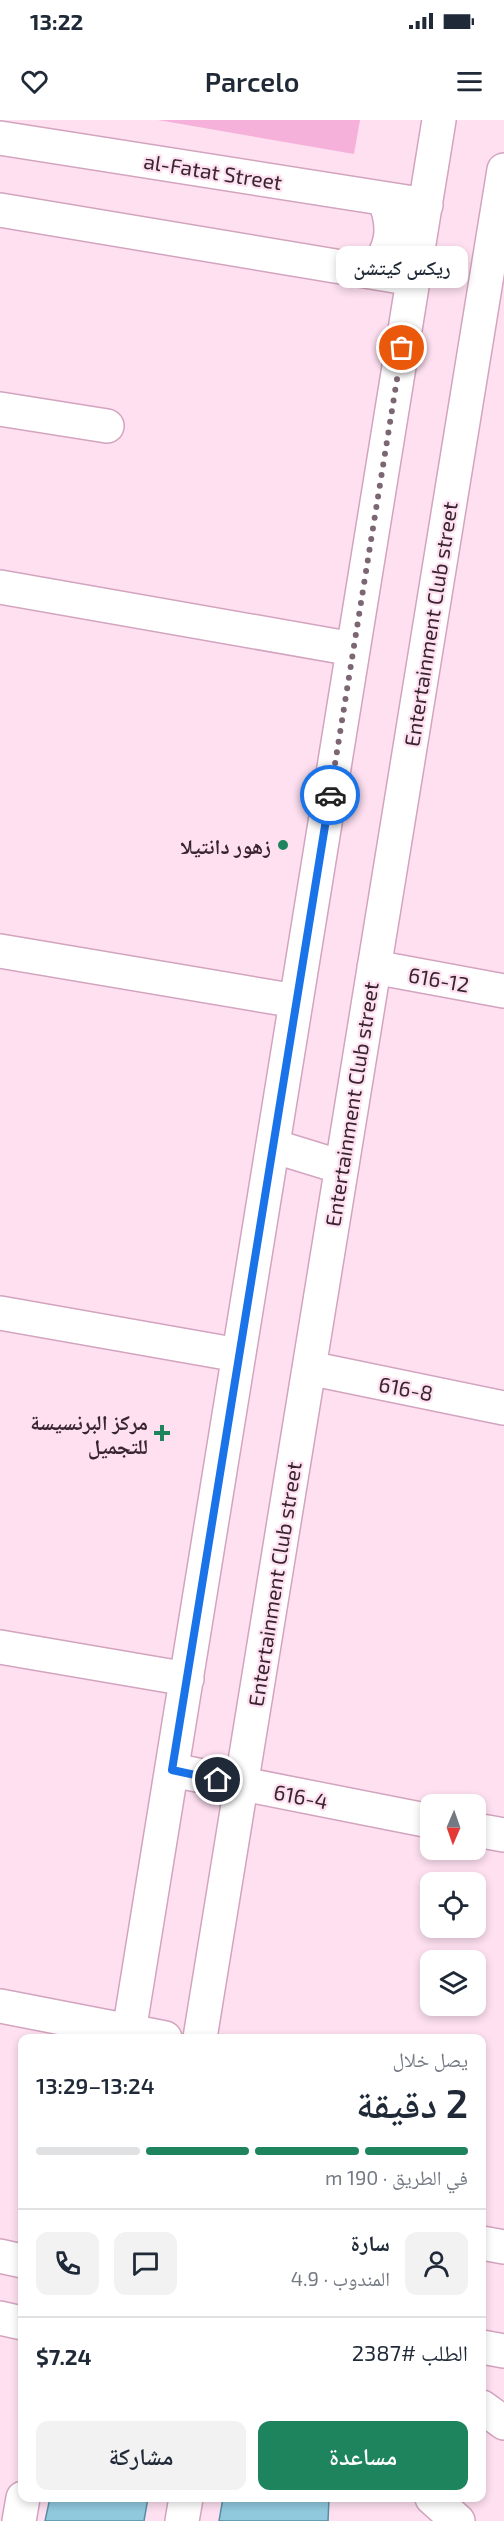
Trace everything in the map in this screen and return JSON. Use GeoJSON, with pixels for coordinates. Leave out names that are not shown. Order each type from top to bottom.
{"type":"FeatureCollection","features":[{"type":"Feature","properties":{"kind":"street"},"geometry":{"type":"LineString","coordinates":[[129,2034],[439,120]]}},
{"type":"Feature","properties":{"kind":"street","name":"al-Fatat Street"},"geometry":{"type":"LineString","coordinates":[[0,138],[426,205]]}},
{"type":"Feature","properties":{"kind":"street","name":"Entertainment Club street"},"geometry":{"type":"LineString","coordinates":[[201,2034],[504,170]]}},
{"type":"Feature","properties":{"kind":"street"},"geometry":{"type":"LineString","coordinates":[[372,272],[388,250],[392,238],[392,224],[384,199]]}},
{"type":"Feature","properties":{"kind":"street"},"geometry":{"type":"LineString","coordinates":[[0,210],[413,279]]}},
{"type":"Feature","properties":{"kind":"street"},"geometry":{"type":"LineString","coordinates":[[0,409],[107,426]]}},
{"type":"Feature","properties":{"kind":"street"},"geometry":{"type":"LineString","coordinates":[[0,587],[353,649]]}},
{"type":"Feature","properties":{"kind":"street"},"geometry":{"type":"LineString","coordinates":[[0,951],[296,1001]]}},
{"type":"Feature","properties":{"kind":"street","name":"616-12"},"geometry":{"type":"LineString","coordinates":[[374,967],[504,991]]}},
{"type":"Feature","properties":{"kind":"street"},"geometry":{"type":"LineString","coordinates":[[273,1146],[341,1167]]}},
{"type":"Feature","properties":{"kind":"street"},"geometry":{"type":"LineString","coordinates":[[0,1313],[238,1355]]}},
{"type":"Feature","properties":{"kind":"street","name":"616-8"},"geometry":{"type":"LineString","coordinates":[[309,1368],[504,1408]]}},
{"type":"Feature","properties":{"kind":"street"},"geometry":{"type":"LineString","coordinates":[[0,1647],[187,1679]]}},
{"type":"Feature","properties":{"kind":"street","name":"616-4"},"geometry":{"type":"LineString","coordinates":[[172,1770],[420,1819]]}},
{"type":"Feature","properties":{"kind":"street"},"geometry":{"type":"LineString","coordinates":[[486,1832],[504,1835]]}},
{"type":"Feature","properties":{"kind":"street"},"geometry":{"type":"LineString","coordinates":[[0,2007],[124,2034]]}},
{"type":"Feature","properties":{"kind":"street"},"geometry":{"type":"LineString","coordinates":[[0,2256],[18,2244]]}},
{"type":"Feature","properties":{"kind":"street"},"geometry":{"type":"LineString","coordinates":[[486,2244],[504,2247]]}},
{"type":"Feature","properties":{"kind":"street"},"geometry":{"type":"LineString","coordinates":[[0,2256],[18,2260]]}},
{"type":"Feature","properties":{"kind":"street"},"geometry":{"type":"LineString","coordinates":[[0,2318],[18,2322]]}},
{"type":"Feature","properties":{"kind":"street"},"geometry":{"type":"LineString","coordinates":[[486,2348],[504,2351]]}},
{"type":"Feature","properties":{"kind":"street"},"geometry":{"type":"LineString","coordinates":[[486,2410],[504,2422]]}},
{"type":"Feature","properties":{"kind":"street"},"geometry":{"type":"LineString","coordinates":[[19,2521],[22,2502]]}},
{"type":"Feature","properties":{"kind":"street"},"geometry":{"type":"LineString","coordinates":[[182,2521],[185,2502]]}},
{"type":"Feature","properties":{"kind":"street"},"geometry":{"type":"LineString","coordinates":[[437,2502],[458,2521]]}},
{"type":"Feature","properties":{"kind":"shaded area"},"geometry":{"type":"Polygon","coordinates":[[[158,120],[360,120],[354,154],[158,120]]]}},
{"type":"Feature","properties":{"kind":"building"},"geometry":{"type":"Polygon","coordinates":[[[49,2502],[147,2502],[144,2521],[45,2521],[49,2502]]]}},
{"type":"Feature","properties":{"kind":"building"},"geometry":{"type":"Polygon","coordinates":[[[222,2502],[329,2502],[328,2521],[219,2521],[222,2502]]]}},
{"type":"Feature","properties":{"kind":"way so far"},"geometry":{"type":"LineString","coordinates":[[330,795],[402,348]]}},
{"type":"Feature","properties":{"kind":"place","name":"ريكس كيتشن"},"geometry":{"type":"Point","coordinates":[402,348]}},
{"type":"Feature","properties":{"kind":"place","name":"زهور دانتيلا"},"geometry":{"type":"Point","coordinates":[283,845]}},
{"type":"Feature","properties":{"kind":"place","name":"مركز البرنسيسة للتجميل"},"geometry":{"type":"Point","coordinates":[162,1433]}},
{"type":"Feature","properties":{"kind":"route"},"geometry":{"type":"LineString","coordinates":[[218,1780],[172,1770],[330,795]]}}]}
